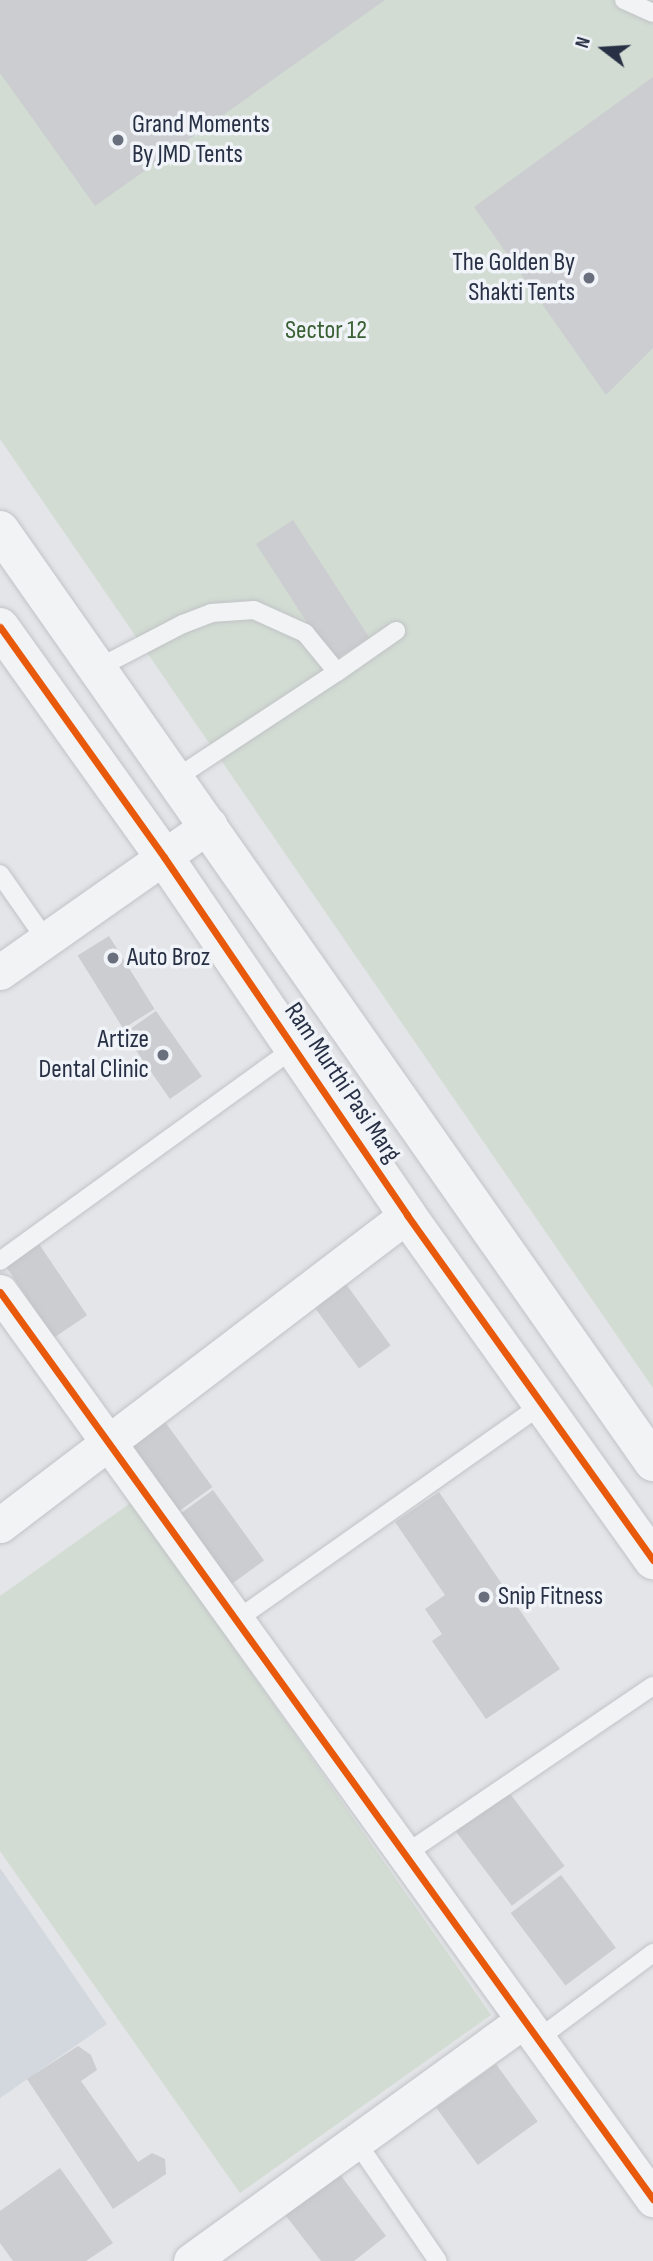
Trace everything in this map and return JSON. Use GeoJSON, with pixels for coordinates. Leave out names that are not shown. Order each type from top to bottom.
{"type":"FeatureCollection","features":[{"type":"Feature","properties":{"kind":"street","name":"Ram Murthi Pasi Marg"},"geometry":{"type":"LineString","coordinates":[[0,530],[653,1462]]}},
{"type":"Feature","properties":{"kind":"street","name":"Ram Murthi Pasi Marg"},"geometry":{"type":"LineString","coordinates":[[0,627],[164,857],[408,1214],[544,1403],[638,1527]]}},
{"type":"Feature","properties":{"kind":"street"},"geometry":{"type":"LineString","coordinates":[[0,972],[209,825]]}},
{"type":"Feature","properties":{"kind":"street"},"geometry":{"type":"LineString","coordinates":[[0,1525],[408,1214]]}},
{"type":"Feature","properties":{"kind":"street"},"geometry":{"type":"LineString","coordinates":[[0,1292],[653,2199]]}},
{"type":"Feature","properties":{"kind":"street"},"geometry":{"type":"LineString","coordinates":[[638,1527],[653,1475]]}},
{"type":"Feature","properties":{"kind":"street"},"geometry":{"type":"LineString","coordinates":[[191,2261],[356,2141],[531,2030]]}},
{"type":"Feature","properties":{"kind":"lane"},"geometry":{"type":"LineString","coordinates":[[624,0],[653,13]]}},
{"type":"Feature","properties":{"kind":"lane"},"geometry":{"type":"LineString","coordinates":[[98,668],[211,613],[254,610],[305,633],[337,672]]}},
{"type":"Feature","properties":{"kind":"lane"},"geometry":{"type":"LineString","coordinates":[[176,778],[396,631]]}},
{"type":"Feature","properties":{"kind":"lane"},"geometry":{"type":"LineString","coordinates":[[0,874],[46,940]]}},
{"type":"Feature","properties":{"kind":"lane"},"geometry":{"type":"LineString","coordinates":[[0,1261],[293,1049]]}},
{"type":"Feature","properties":{"kind":"lane"},"geometry":{"type":"LineString","coordinates":[[235,1622],[544,1403]]}},
{"type":"Feature","properties":{"kind":"lane"},"geometry":{"type":"LineString","coordinates":[[404,1855],[653,1686]]}},
{"type":"Feature","properties":{"kind":"lane"},"geometry":{"type":"LineString","coordinates":[[531,2030],[653,1953]]}},
{"type":"Feature","properties":{"kind":"lane"},"geometry":{"type":"LineString","coordinates":[[356,2141],[438,2261]]}},
{"type":"Feature","properties":{"kind":"shaded area"},"geometry":{"type":"Polygon","coordinates":[[[0,1868],[107,2024],[0,2098],[0,1868]]]}},
{"type":"Feature","properties":{"kind":"green space","name":"Sector 12"},"geometry":{"type":"Polygon","coordinates":[[[0,0],[653,0],[653,1388],[0,439],[0,0]]]}},
{"type":"Feature","properties":{"kind":"green space"},"geometry":{"type":"Polygon","coordinates":[[[132,1502],[491,2015],[240,2193],[0,1851],[0,1596],[132,1502]]]}},
{"type":"Feature","properties":{"kind":"building","name":"Grand Moments By JMD Tents"},"geometry":{"type":"Polygon","coordinates":[[[0,0],[385,0],[95,206],[0,73],[0,0]]]}},
{"type":"Feature","properties":{"kind":"building","name":"The Golden By Shakti Tents"},"geometry":{"type":"Polygon","coordinates":[[[653,77],[653,348],[606,395],[474,207],[653,77]]]}},
{"type":"Feature","properties":{"kind":"building"},"geometry":{"type":"Polygon","coordinates":[[[293,520],[369,637],[332,661],[256,544],[293,520]]]}},
{"type":"Feature","properties":{"kind":"building"},"geometry":{"type":"Polygon","coordinates":[[[109,936],[155,1009],[123,1029],[78,956],[109,936]]]}},
{"type":"Feature","properties":{"kind":"building","name":"Artize Dental Clinic"},"geometry":{"type":"Polygon","coordinates":[[[156,1011],[202,1077],[170,1099],[124,1033],[156,1011]]]}},
{"type":"Feature","properties":{"kind":"building"},"geometry":{"type":"Polygon","coordinates":[[[39,1244],[87,1315],[54,1338],[6,1266],[39,1244]]]}},
{"type":"Feature","properties":{"kind":"building"},"geometry":{"type":"Polygon","coordinates":[[[343,1280],[391,1346],[359,1368],[311,1303],[343,1280]]]}},
{"type":"Feature","properties":{"kind":"building"},"geometry":{"type":"Polygon","coordinates":[[[163,1419],[212,1487],[178,1512],[128,1444],[163,1419]]]}},
{"type":"Feature","properties":{"kind":"building"},"geometry":{"type":"Polygon","coordinates":[[[213,1490],[264,1560],[232,1584],[181,1514],[213,1490]]]}},
{"type":"Feature","properties":{"kind":"building"},"geometry":{"type":"Polygon","coordinates":[[[439,1492],[560,1669],[486,1719],[432,1641],[442,1634],[425,1609],[445,1595],[395,1522],[439,1492]]]}},
{"type":"Feature","properties":{"kind":"building"},"geometry":{"type":"Polygon","coordinates":[[[508,1791],[565,1866],[512,1906],[455,1831],[508,1791]]]}},
{"type":"Feature","properties":{"kind":"building"},"geometry":{"type":"Polygon","coordinates":[[[561,1875],[616,1948],[565,1986],[511,1913],[561,1875]]]}},
{"type":"Feature","properties":{"kind":"building"},"geometry":{"type":"Polygon","coordinates":[[[78,2046],[91,2055],[97,2070],[81,2081],[138,2162],[152,2153],[165,2159],[166,2174],[113,2209],[27,2079],[78,2046]]]}},
{"type":"Feature","properties":{"kind":"building"},"geometry":{"type":"Polygon","coordinates":[[[496,2064],[538,2121],[478,2165],[436,2107],[496,2064]]]}},
{"type":"Feature","properties":{"kind":"building"},"geometry":{"type":"Polygon","coordinates":[[[60,2168],[113,2243],[86,2261],[13,2261],[0,2243],[0,2211],[60,2168]]]}},
{"type":"Feature","properties":{"kind":"building"},"geometry":{"type":"Polygon","coordinates":[[[339,2173],[386,2236],[354,2261],[321,2261],[279,2207],[339,2173]]]}},
{"type":"Feature","properties":{"kind":"cycle path"},"geometry":{"type":"LineString","coordinates":[[0,627],[164,857],[407,1215],[653,1560]]}},
{"type":"Feature","properties":{"kind":"cycle path"},"geometry":{"type":"LineString","coordinates":[[0,1292],[653,2199]]}},
{"type":"Feature","properties":{"kind":"place","name":"Grand Moments By JMD Tents"},"geometry":{"type":"Point","coordinates":[118,140]}},
{"type":"Feature","properties":{"kind":"place","name":"The Golden By Shakti Tents"},"geometry":{"type":"Point","coordinates":[589,278]}},
{"type":"Feature","properties":{"kind":"place","name":"Auto Broz"},"geometry":{"type":"Point","coordinates":[113,958]}},
{"type":"Feature","properties":{"kind":"place","name":"Artize Dental Clinic"},"geometry":{"type":"Point","coordinates":[163,1055]}},
{"type":"Feature","properties":{"kind":"place","name":"Snip Fitness"},"geometry":{"type":"Point","coordinates":[484,1597]}}]}
